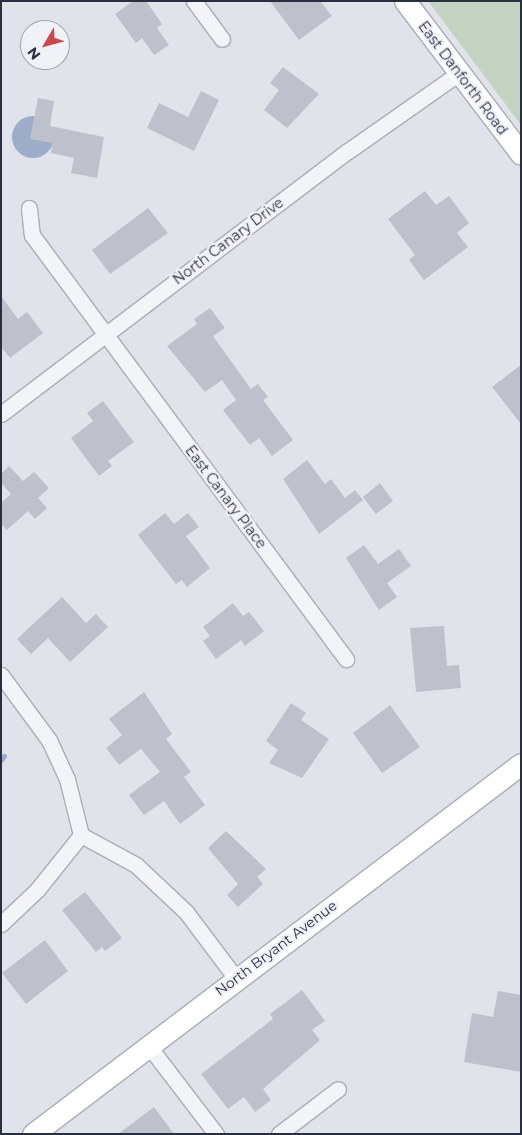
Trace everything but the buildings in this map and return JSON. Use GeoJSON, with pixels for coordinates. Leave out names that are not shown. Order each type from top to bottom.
{"type":"FeatureCollection","features":[{"type":"Feature","properties":{"kind":"street"},"geometry":{"type":"LineString","coordinates":[[194,1],[222,40]]}},
{"type":"Feature","properties":{"kind":"street","name":"East Danforth Road"},"geometry":{"type":"LineString","coordinates":[[405,1],[521,154]]}},
{"type":"Feature","properties":{"kind":"street","name":"North Canary Drive"},"geometry":{"type":"LineString","coordinates":[[1,414],[348,151],[459,72]]}},
{"type":"Feature","properties":{"kind":"street","name":"East Canary Place"},"geometry":{"type":"LineString","coordinates":[[29,208],[32,235],[346,659]]}},
{"type":"Feature","properties":{"kind":"street"},"geometry":{"type":"LineString","coordinates":[[1,675],[49,740],[67,779],[80,835],[142,870],[186,912],[235,977]]}},
{"type":"Feature","properties":{"kind":"street","name":"North Bryant Avenue"},"geometry":{"type":"LineString","coordinates":[[33,1134],[235,977],[521,764]]}},
{"type":"Feature","properties":{"kind":"street"},"geometry":{"type":"LineString","coordinates":[[1,924],[37,890],[80,835]]}},
{"type":"Feature","properties":{"kind":"street"},"geometry":{"type":"LineString","coordinates":[[148,1045],[216,1134]]}},
{"type":"Feature","properties":{"kind":"street"},"geometry":{"type":"LineString","coordinates":[[279,1134],[338,1088]]}},
{"type":"Feature","properties":{"kind":"green space"},"geometry":{"type":"Polygon","coordinates":[[[428,1],[521,1],[521,125],[428,1]]]}},
{"type":"Feature","properties":{"kind":"water"},"geometry":{"type":"Polygon","coordinates":[[[37,116],[45,119],[51,125],[54,137],[51,149],[45,155],[29,158],[21,155],[15,149],[12,133],[15,125],[21,119],[37,116]]]}},
{"type":"Feature","properties":{"kind":"waterway"},"geometry":{"type":"LineString","coordinates":[[1,760],[4,756]]}}]}
